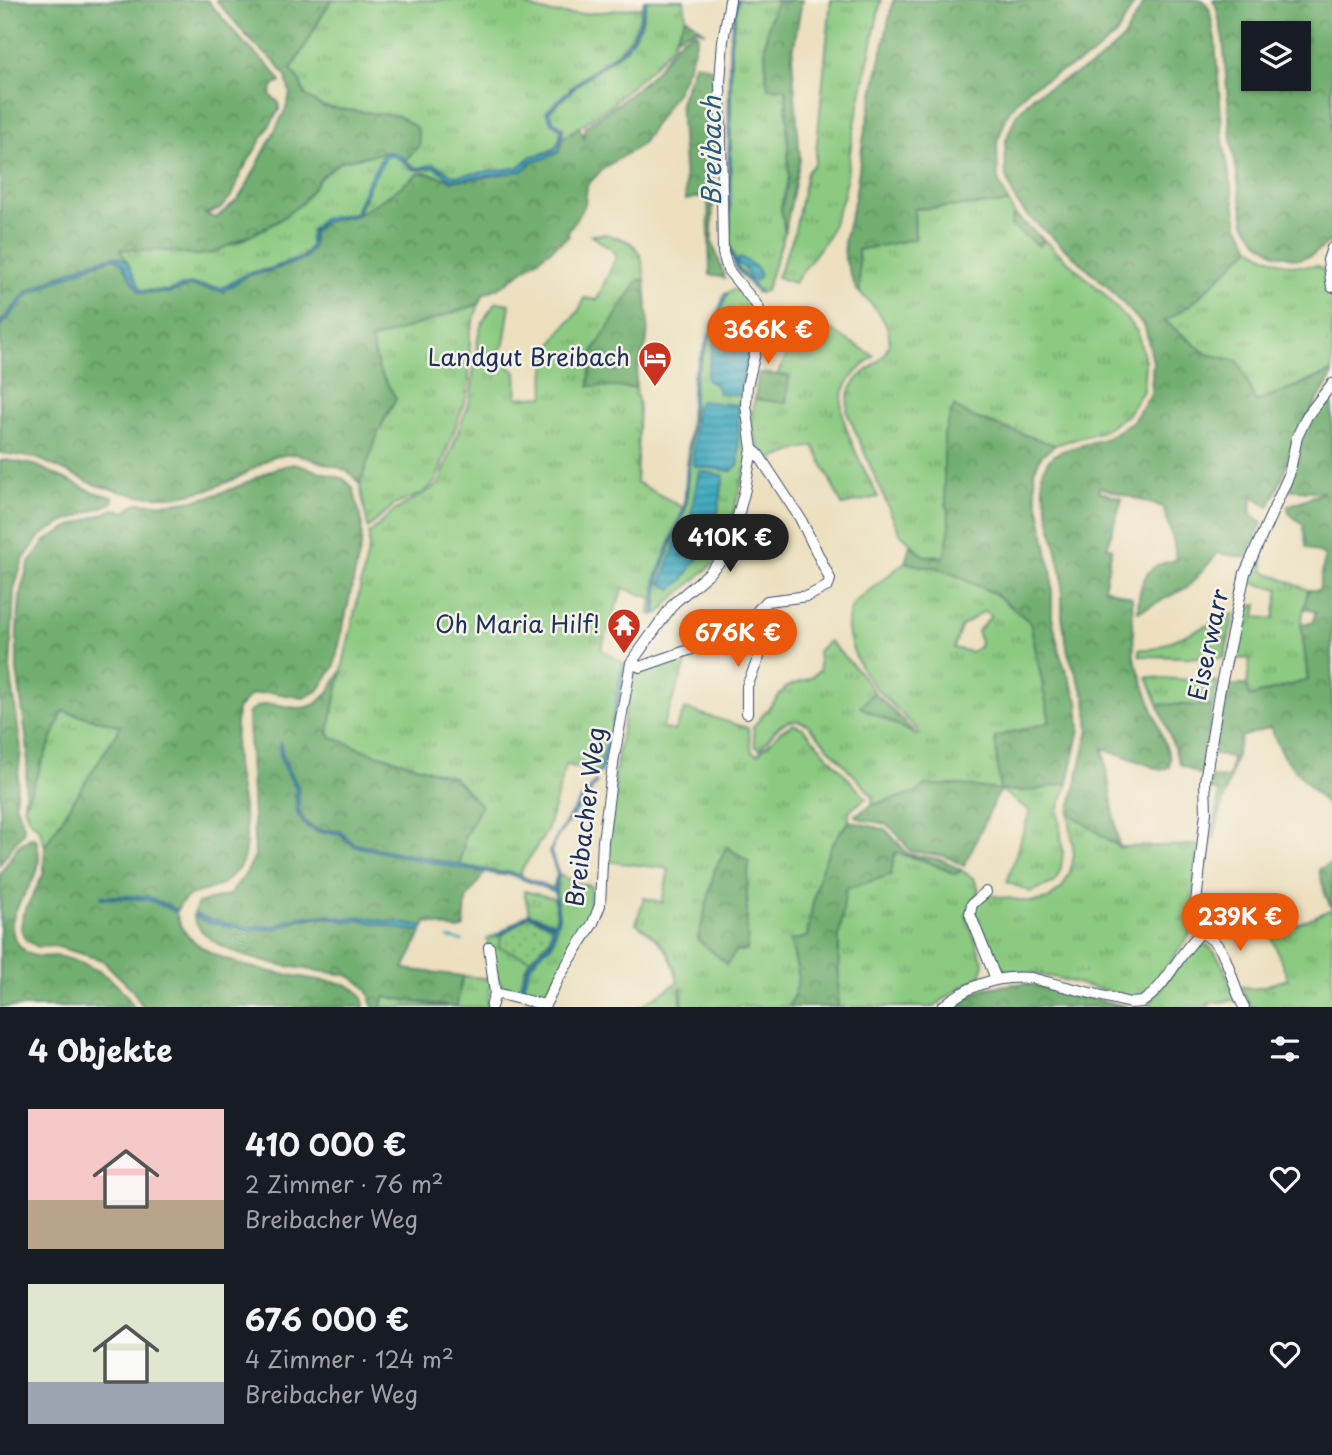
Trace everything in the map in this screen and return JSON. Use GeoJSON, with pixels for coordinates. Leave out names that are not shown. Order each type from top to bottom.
{"type":"FeatureCollection","features":[{"type":"Feature","properties":{"kind":"street","name":"Breibacher Weg"},"geometry":{"type":"LineString","coordinates":[[495,993],[545,1006],[558,978],[593,923],[600,905],[603,841],[614,757],[631,663],[667,610],[716,567],[728,550],[745,489],[752,449],[746,405],[747,386],[761,328],[761,313],[756,303],[728,270],[723,253],[720,82],[730,0]]}},
{"type":"Feature","properties":{"kind":"street"},"geometry":{"type":"LineString","coordinates":[[1332,248],[1328,260],[1332,287]]}},
{"type":"Feature","properties":{"kind":"street","name":"Eiserwarr"},"geometry":{"type":"LineString","coordinates":[[1200,933],[1195,912],[1206,812],[1205,781],[1219,694],[1245,573],[1289,475],[1297,437],[1307,416],[1332,384]]}},
{"type":"Feature","properties":{"kind":"street","name":"Breibacher Weg"},"geometry":{"type":"LineString","coordinates":[[631,663],[640,667],[754,621],[758,610],[767,601],[808,596],[828,586],[830,579],[796,511],[752,449]]}},
{"type":"Feature","properties":{"kind":"street"},"geometry":{"type":"LineString","coordinates":[[747,713],[747,686],[759,657],[754,621]]}},
{"type":"Feature","properties":{"kind":"street"},"geometry":{"type":"LineString","coordinates":[[986,892],[975,900],[970,914],[996,979]]}},
{"type":"Feature","properties":{"kind":"street"},"geometry":{"type":"LineString","coordinates":[[942,1007],[965,991],[996,979],[1031,978],[1139,1003],[1148,998],[1200,933],[1211,940],[1227,962],[1244,1007]]}},
{"type":"Feature","properties":{"kind":"street"},"geometry":{"type":"LineString","coordinates":[[489,947],[495,993],[491,1007]]}},
{"type":"Feature","properties":{"kind":"green space"},"geometry":{"type":"Polygon","coordinates":[[[0,0],[207,0],[280,80],[280,83],[273,85],[270,95],[279,103],[279,110],[241,173],[233,194],[220,209],[205,214],[216,218],[238,199],[247,185],[286,109],[290,94],[286,77],[277,64],[251,41],[216,0],[331,0],[291,70],[306,96],[323,107],[399,116],[417,128],[420,145],[405,160],[398,154],[387,152],[341,161],[320,178],[302,203],[275,223],[213,253],[198,255],[120,249],[127,261],[115,256],[88,263],[27,291],[0,323],[0,0]]]}},
{"type":"Feature","properties":{"kind":"green space"},"geometry":{"type":"Polygon","coordinates":[[[331,0],[525,0],[526,5],[540,10],[568,14],[643,7],[626,43],[546,112],[552,123],[561,129],[559,142],[553,149],[533,156],[515,168],[454,176],[441,167],[429,165],[422,168],[405,160],[420,145],[399,116],[338,110],[316,103],[305,95],[291,70],[331,0]]]}},
{"type":"Feature","properties":{"kind":"green space"},"geometry":{"type":"Polygon","coordinates":[[[647,0],[684,0],[686,17],[672,45],[655,65],[610,106],[563,138],[563,128],[553,121],[549,112],[580,83],[627,48],[641,25],[647,0]]]}},
{"type":"Feature","properties":{"kind":"green space"},"geometry":{"type":"Polygon","coordinates":[[[738,0],[787,0],[786,3],[776,2],[769,24],[765,54],[768,87],[786,88],[789,177],[781,208],[785,232],[766,291],[760,293],[738,268],[730,246],[731,43],[738,0]]]}},
{"type":"Feature","properties":{"kind":"green space"},"geometry":{"type":"Polygon","coordinates":[[[787,0],[802,0],[792,57],[800,159],[785,232],[781,208],[789,177],[786,89],[768,88],[765,55],[769,23],[776,2],[786,3],[787,0]]]}},
{"type":"Feature","properties":{"kind":"green space"},"geometry":{"type":"Polygon","coordinates":[[[831,0],[881,0],[852,139],[844,195],[828,237],[794,283],[777,277],[794,235],[807,172],[815,163],[831,0]]]}},
{"type":"Feature","properties":{"kind":"green space"},"geometry":{"type":"Polygon","coordinates":[[[893,0],[1136,0],[1116,35],[1090,57],[1029,88],[1009,111],[997,142],[998,180],[1009,203],[914,209],[915,239],[858,250],[860,293],[845,259],[844,240],[855,198],[863,141],[893,0]]]}},
{"type":"Feature","properties":{"kind":"green space"},"geometry":{"type":"Polygon","coordinates":[[[1146,0],[1203,0],[1209,8],[1215,40],[1223,140],[1238,225],[1251,247],[1190,305],[1165,321],[1207,354],[1238,361],[1256,402],[1332,372],[1332,376],[1293,440],[1283,476],[1269,507],[1252,495],[1251,514],[1262,523],[1246,558],[1218,553],[1188,587],[1138,612],[1145,577],[1158,565],[1176,560],[1174,543],[1163,507],[1099,487],[1098,491],[1122,499],[1107,547],[1112,548],[1104,588],[1132,597],[1134,657],[1170,758],[1169,767],[1161,770],[1103,748],[1119,847],[1069,813],[1089,729],[1086,699],[1068,653],[1062,616],[1062,575],[1042,473],[1048,461],[1059,452],[1107,438],[1133,421],[1151,394],[1153,361],[1145,327],[1108,287],[1017,203],[1006,178],[1005,143],[1016,115],[1034,95],[1095,64],[1122,40],[1146,0]]]}},
{"type":"Feature","properties":{"kind":"green space"},"geometry":{"type":"Polygon","coordinates":[[[1213,0],[1332,0],[1332,241],[1312,255],[1298,259],[1276,254],[1258,241],[1245,223],[1231,139],[1223,38],[1213,0]]]}},
{"type":"Feature","properties":{"kind":"green space"},"geometry":{"type":"Polygon","coordinates":[[[686,17],[705,32],[695,29],[676,37],[686,17]]]}},
{"type":"Feature","properties":{"kind":"green space"},"geometry":{"type":"Polygon","coordinates":[[[695,32],[698,35],[690,62],[677,91],[641,145],[605,167],[587,185],[585,204],[567,234],[569,236],[504,285],[484,294],[479,304],[371,340],[379,370],[396,398],[379,430],[360,484],[348,471],[296,454],[274,456],[237,478],[210,489],[179,496],[138,496],[96,485],[37,458],[0,453],[0,327],[29,294],[89,266],[115,258],[123,264],[139,292],[168,293],[190,286],[223,291],[249,275],[304,259],[313,247],[313,232],[324,222],[357,215],[418,174],[467,180],[522,171],[533,160],[544,159],[559,152],[563,138],[579,127],[584,138],[585,127],[640,85],[657,69],[677,43],[695,32]]]}},
{"type":"Feature","properties":{"kind":"green space"},"geometry":{"type":"Polygon","coordinates":[[[695,63],[711,68],[715,88],[712,241],[725,278],[710,275],[708,195],[686,200],[680,102],[695,63]]]}},
{"type":"Feature","properties":{"kind":"green space"},"geometry":{"type":"Polygon","coordinates":[[[387,152],[367,183],[355,213],[322,219],[311,231],[310,246],[303,257],[248,273],[222,288],[190,284],[168,291],[141,290],[119,249],[198,255],[239,242],[275,223],[302,203],[320,178],[341,161],[387,152]]]}},
{"type":"Feature","properties":{"kind":"green space"},"geometry":{"type":"Polygon","coordinates":[[[388,154],[413,169],[434,167],[453,180],[426,173],[417,174],[357,215],[370,184],[388,154]]]}},
{"type":"Feature","properties":{"kind":"green space"},"geometry":{"type":"Polygon","coordinates":[[[1009,203],[1014,214],[1011,225],[1039,246],[1044,240],[1102,292],[1137,331],[1145,361],[1143,391],[1127,415],[1103,431],[1055,445],[972,417],[954,406],[944,487],[950,527],[944,558],[938,555],[924,556],[899,532],[847,412],[848,397],[853,386],[883,356],[889,337],[882,318],[860,293],[858,250],[915,239],[914,209],[1009,203]]]}},
{"type":"Feature","properties":{"kind":"green space"},"geometry":{"type":"Polygon","coordinates":[[[1014,214],[1044,240],[1039,246],[1011,225],[1014,214]]]}},
{"type":"Feature","properties":{"kind":"green space"},"geometry":{"type":"Polygon","coordinates":[[[604,234],[624,240],[635,247],[642,260],[645,280],[638,281],[589,385],[636,388],[639,409],[636,482],[684,508],[656,577],[654,615],[650,614],[652,598],[623,588],[601,649],[623,663],[611,729],[597,773],[566,765],[547,831],[521,871],[522,876],[460,865],[465,836],[481,806],[453,777],[366,751],[331,737],[328,733],[369,547],[369,534],[391,513],[439,484],[470,399],[476,354],[493,357],[516,372],[517,398],[545,396],[544,379],[550,350],[561,330],[580,309],[584,298],[597,300],[616,257],[615,252],[591,235],[604,234]]]}},
{"type":"Feature","properties":{"kind":"green space"},"geometry":{"type":"Polygon","coordinates":[[[1251,247],[1283,263],[1318,266],[1326,273],[1332,302],[1332,372],[1256,402],[1238,361],[1207,354],[1165,321],[1190,305],[1251,247]]]}},
{"type":"Feature","properties":{"kind":"green space"},"geometry":{"type":"Polygon","coordinates":[[[638,280],[645,280],[648,329],[636,376],[636,388],[589,386],[591,355],[638,280]]]}},
{"type":"Feature","properties":{"kind":"green space"},"geometry":{"type":"Polygon","coordinates":[[[732,290],[740,291],[747,297],[758,317],[758,329],[745,382],[748,458],[724,548],[714,563],[656,614],[659,577],[686,508],[695,376],[728,293],[732,290]],[[718,323],[706,380],[719,387],[743,382],[752,336],[748,331],[718,323]],[[738,405],[696,466],[732,471],[738,405]]]}},
{"type":"Feature","properties":{"kind":"green space"},"geometry":{"type":"Polygon","coordinates":[[[497,302],[510,304],[504,345],[493,357],[476,354],[481,326],[497,302]]]}},
{"type":"Feature","properties":{"kind":"green space"},"geometry":{"type":"Polygon","coordinates":[[[479,304],[470,332],[466,398],[436,481],[423,493],[394,505],[368,528],[360,484],[379,430],[396,399],[379,370],[371,340],[479,304]]]}},
{"type":"Feature","properties":{"kind":"green space"},"geometry":{"type":"Polygon","coordinates":[[[806,315],[874,356],[848,382],[842,405],[847,431],[878,497],[842,505],[814,446],[766,461],[758,446],[752,423],[755,399],[786,403],[789,376],[777,375],[806,315]]]}},
{"type":"Feature","properties":{"kind":"green space"},"geometry":{"type":"Polygon","coordinates":[[[758,373],[789,376],[786,403],[755,399],[758,373]]]}},
{"type":"Feature","properties":{"kind":"green space"},"geometry":{"type":"Polygon","coordinates":[[[1332,390],[1332,811],[1283,756],[1270,727],[1241,737],[1213,839],[1219,792],[1210,789],[1211,777],[1229,778],[1232,757],[1213,754],[1223,685],[1247,685],[1249,697],[1308,680],[1301,623],[1312,623],[1316,612],[1304,608],[1308,590],[1319,590],[1325,556],[1306,547],[1303,525],[1289,513],[1288,506],[1324,492],[1286,489],[1300,437],[1310,418],[1332,390]]]}},
{"type":"Feature","properties":{"kind":"green space"},"geometry":{"type":"Polygon","coordinates":[[[954,406],[972,417],[1055,445],[1041,456],[1034,471],[1052,576],[1052,617],[1060,655],[1078,701],[1080,729],[1068,783],[1031,791],[1000,790],[995,737],[1050,722],[1030,622],[994,593],[937,567],[905,562],[910,545],[924,556],[944,557],[950,527],[944,487],[944,434],[954,406]]]}},
{"type":"Feature","properties":{"kind":"green space"},"geometry":{"type":"Polygon","coordinates":[[[0,461],[35,465],[93,492],[113,497],[112,503],[64,522],[40,536],[23,560],[14,589],[10,669],[21,750],[15,803],[24,826],[23,833],[0,864],[0,461]]]}},
{"type":"Feature","properties":{"kind":"green space"},"geometry":{"type":"Polygon","coordinates":[[[295,464],[344,479],[353,488],[362,523],[361,546],[334,667],[318,691],[303,698],[270,692],[251,695],[237,709],[235,756],[246,846],[238,869],[224,883],[191,895],[177,910],[147,896],[101,898],[147,899],[176,912],[184,931],[199,946],[221,957],[274,972],[345,984],[359,992],[364,1007],[143,1007],[132,989],[102,960],[55,946],[38,947],[26,940],[21,929],[23,914],[44,873],[45,846],[121,726],[63,711],[24,807],[28,750],[17,669],[21,590],[29,563],[45,541],[67,528],[115,509],[125,512],[137,503],[163,504],[201,499],[295,464]]]}},
{"type":"Feature","properties":{"kind":"green space"},"geometry":{"type":"Polygon","coordinates":[[[1262,557],[1264,571],[1308,590],[1301,623],[1308,680],[1248,697],[1250,659],[1230,658],[1240,611],[1257,604],[1255,617],[1274,619],[1279,589],[1247,582],[1250,565],[1262,557]]]}},
{"type":"Feature","properties":{"kind":"green space"},"geometry":{"type":"Polygon","coordinates":[[[905,562],[937,567],[994,593],[1030,622],[1050,722],[1010,791],[1031,791],[1068,783],[1058,810],[1063,852],[1061,868],[1055,882],[1030,892],[1007,882],[1030,811],[1000,790],[917,792],[872,805],[872,795],[807,724],[799,721],[785,722],[760,749],[755,746],[753,727],[786,687],[809,679],[820,670],[818,651],[829,641],[874,692],[861,707],[917,735],[920,734],[875,687],[856,657],[848,622],[855,602],[905,562]],[[984,611],[961,627],[954,648],[971,652],[979,647],[977,632],[991,616],[984,611]]]}},
{"type":"Feature","properties":{"kind":"green space"},"geometry":{"type":"Polygon","coordinates":[[[1234,614],[1224,658],[1140,656],[1139,649],[1153,649],[1234,614]]]}},
{"type":"Feature","properties":{"kind":"green space"},"geometry":{"type":"Polygon","coordinates":[[[691,651],[662,728],[674,731],[685,709],[748,728],[752,752],[758,754],[781,731],[793,724],[803,728],[866,798],[849,811],[849,821],[824,861],[815,891],[807,937],[791,941],[798,982],[788,1007],[683,1007],[682,988],[681,1007],[640,1007],[678,982],[672,961],[664,947],[636,923],[644,898],[662,902],[669,869],[605,861],[618,753],[632,674],[639,669],[691,651]],[[727,847],[726,964],[736,951],[747,950],[749,862],[727,847]]]}},
{"type":"Feature","properties":{"kind":"green space"},"geometry":{"type":"Polygon","coordinates":[[[342,670],[328,733],[331,737],[366,751],[453,777],[481,806],[465,836],[460,865],[355,844],[339,831],[318,830],[307,824],[299,812],[298,787],[283,757],[281,743],[280,758],[295,787],[297,813],[305,826],[318,832],[339,834],[354,846],[485,872],[466,900],[464,927],[458,930],[427,922],[424,927],[327,915],[302,917],[275,926],[247,927],[194,914],[198,903],[229,895],[247,872],[255,856],[248,714],[266,704],[293,708],[313,705],[326,695],[342,670]]]}},
{"type":"Feature","properties":{"kind":"green space"},"geometry":{"type":"Polygon","coordinates":[[[1147,677],[1218,682],[1212,706],[1158,704],[1147,677]]]}},
{"type":"Feature","properties":{"kind":"green space"},"geometry":{"type":"Polygon","coordinates":[[[874,692],[917,735],[860,707],[874,692]]]}},
{"type":"Feature","properties":{"kind":"green space"},"geometry":{"type":"Polygon","coordinates":[[[1158,704],[1212,706],[1204,772],[1199,774],[1180,764],[1158,704]]]}},
{"type":"Feature","properties":{"kind":"green space"},"geometry":{"type":"Polygon","coordinates":[[[63,711],[121,726],[45,846],[39,828],[29,819],[24,807],[63,711]]]}},
{"type":"Feature","properties":{"kind":"green space"},"geometry":{"type":"Polygon","coordinates":[[[924,785],[961,785],[1000,790],[964,866],[945,856],[910,851],[897,833],[887,825],[855,815],[872,805],[917,792],[924,785]]]}},
{"type":"Feature","properties":{"kind":"green space"},"geometry":{"type":"Polygon","coordinates":[[[1069,813],[1119,847],[1197,845],[1190,934],[1151,989],[1141,996],[1129,997],[1057,978],[1004,969],[991,956],[974,919],[974,908],[979,901],[990,895],[1030,902],[1048,899],[1062,888],[1074,855],[1069,813]]]}},
{"type":"Feature","properties":{"kind":"green space"},"geometry":{"type":"Polygon","coordinates":[[[849,821],[886,830],[908,854],[943,860],[961,870],[955,874],[895,852],[891,875],[846,889],[839,938],[838,1007],[788,1007],[798,982],[790,941],[807,937],[815,891],[824,861],[849,821]]]}},
{"type":"Feature","properties":{"kind":"green space"},"geometry":{"type":"Polygon","coordinates":[[[30,838],[36,839],[38,867],[12,921],[15,939],[32,955],[62,957],[104,974],[120,988],[134,1007],[0,1007],[0,874],[18,846],[30,838]]]}},
{"type":"Feature","properties":{"kind":"green space"},"geometry":{"type":"Polygon","coordinates":[[[727,847],[749,862],[747,950],[736,951],[727,964],[698,940],[715,869],[727,847]]]}},
{"type":"Feature","properties":{"kind":"green space"},"geometry":{"type":"Polygon","coordinates":[[[895,852],[941,866],[955,874],[961,870],[974,879],[979,889],[966,916],[984,964],[981,974],[933,1007],[838,1007],[839,938],[845,889],[895,852]]]}},
{"type":"Feature","properties":{"kind":"green space"},"geometry":{"type":"Polygon","coordinates":[[[1332,863],[1332,909],[1319,869],[1332,863]]]}},
{"type":"Feature","properties":{"kind":"green space"},"geometry":{"type":"Polygon","coordinates":[[[559,875],[591,886],[590,901],[596,906],[543,996],[535,998],[522,995],[528,968],[538,954],[554,940],[559,875]]]}},
{"type":"Feature","properties":{"kind":"green space"},"geometry":{"type":"Polygon","coordinates":[[[524,891],[554,898],[557,916],[554,923],[529,913],[524,891]]]}},
{"type":"Feature","properties":{"kind":"green space"},"geometry":{"type":"Polygon","coordinates":[[[1332,909],[1332,1007],[1251,1007],[1240,986],[1254,989],[1288,979],[1271,935],[1332,909]]]}},
{"type":"Feature","properties":{"kind":"green space"},"geometry":{"type":"Polygon","coordinates":[[[529,915],[553,925],[549,941],[526,966],[519,994],[502,985],[498,979],[487,939],[496,935],[498,937],[529,915]]]}},
{"type":"Feature","properties":{"kind":"green space"},"geometry":{"type":"Polygon","coordinates":[[[193,916],[211,923],[247,930],[276,929],[303,919],[327,917],[422,931],[404,969],[463,976],[456,1007],[385,997],[381,1007],[373,1007],[368,991],[353,978],[284,966],[238,953],[218,944],[202,932],[193,916]]]}},
{"type":"Feature","properties":{"kind":"green space"},"geometry":{"type":"Polygon","coordinates":[[[529,916],[552,926],[549,938],[530,959],[498,947],[503,935],[529,916]]]}},
{"type":"Feature","properties":{"kind":"green space"},"geometry":{"type":"Polygon","coordinates":[[[1200,942],[1207,945],[1219,958],[1236,1000],[1208,1003],[1210,1007],[1153,1007],[1149,1004],[1189,951],[1200,942]]]}},
{"type":"Feature","properties":{"kind":"green space"},"geometry":{"type":"Polygon","coordinates":[[[463,976],[491,979],[487,1007],[456,1007],[463,976]]]}},
{"type":"Feature","properties":{"kind":"green space"},"geometry":{"type":"Polygon","coordinates":[[[1025,983],[1129,1007],[949,1007],[985,988],[1025,983]]]}},
{"type":"Feature","properties":{"kind":"green space"},"geometry":{"type":"Polygon","coordinates":[[[384,997],[447,1007],[381,1007],[384,997]]]}},
{"type":"Feature","properties":{"kind":"water"},"geometry":{"type":"Polygon","coordinates":[[[644,0],[647,0],[641,25],[627,48],[580,83],[549,112],[554,121],[563,128],[559,152],[544,159],[533,160],[522,171],[453,180],[434,167],[417,170],[412,169],[388,154],[370,184],[357,215],[324,222],[313,232],[313,247],[304,259],[249,275],[223,291],[190,286],[168,293],[139,292],[123,264],[114,258],[89,266],[29,294],[0,327],[0,323],[27,292],[88,263],[115,256],[127,261],[141,290],[168,291],[190,284],[222,288],[248,273],[303,257],[310,246],[311,231],[322,219],[355,213],[367,183],[387,152],[398,154],[416,169],[434,164],[454,176],[520,167],[531,156],[543,155],[555,149],[561,129],[552,123],[546,112],[579,81],[625,47],[639,24],[644,0]]]}},
{"type":"Feature","properties":{"kind":"water"},"geometry":{"type":"Polygon","coordinates":[[[736,0],[731,43],[730,246],[738,268],[760,293],[757,293],[736,269],[728,247],[729,43],[736,0]]]}},
{"type":"Feature","properties":{"kind":"water"},"geometry":{"type":"Polygon","coordinates":[[[742,258],[757,268],[760,276],[755,281],[750,279],[745,268],[737,263],[738,259],[742,258]]]}},
{"type":"Feature","properties":{"kind":"water"},"geometry":{"type":"Polygon","coordinates":[[[725,293],[728,293],[695,376],[686,508],[659,577],[654,615],[656,577],[684,508],[693,376],[725,293]]]}},
{"type":"Feature","properties":{"kind":"water"},"geometry":{"type":"Polygon","coordinates":[[[718,323],[748,331],[752,336],[739,395],[719,393],[717,385],[706,380],[718,323]]]}},
{"type":"Feature","properties":{"kind":"water"},"geometry":{"type":"Polygon","coordinates":[[[700,401],[738,405],[739,464],[731,471],[696,466],[693,462],[696,406],[700,401]]]}},
{"type":"Feature","properties":{"kind":"water"},"geometry":{"type":"Polygon","coordinates":[[[699,471],[724,475],[715,530],[689,526],[699,471]]]}},
{"type":"Feature","properties":{"kind":"water"},"geometry":{"type":"Polygon","coordinates":[[[679,535],[706,546],[682,581],[672,589],[661,583],[679,535]]]}},
{"type":"Feature","properties":{"kind":"water"},"geometry":{"type":"Polygon","coordinates":[[[623,663],[627,665],[613,729],[601,773],[597,773],[611,729],[623,663]]]}},
{"type":"Feature","properties":{"kind":"water"},"geometry":{"type":"Polygon","coordinates":[[[279,743],[298,787],[299,812],[307,824],[318,830],[339,831],[355,844],[500,873],[510,872],[553,888],[557,874],[549,852],[556,840],[551,852],[559,875],[555,889],[559,916],[551,946],[530,967],[522,995],[519,994],[525,972],[536,954],[549,944],[553,925],[529,915],[498,937],[496,935],[529,913],[554,923],[557,916],[555,892],[509,874],[500,875],[453,867],[354,846],[339,834],[318,832],[305,825],[297,813],[295,787],[280,758],[279,743]]]}},
{"type":"Feature","properties":{"kind":"water"},"geometry":{"type":"Polygon","coordinates":[[[595,782],[597,783],[557,838],[575,807],[595,782]]]}},
{"type":"Feature","properties":{"kind":"water"},"geometry":{"type":"Polygon","coordinates":[[[101,896],[147,896],[177,910],[176,912],[147,899],[101,896]]]}},
{"type":"Feature","properties":{"kind":"water"},"geometry":{"type":"Polygon","coordinates":[[[194,914],[247,927],[275,926],[302,917],[327,915],[424,927],[422,931],[408,930],[360,920],[348,922],[327,917],[303,919],[276,929],[247,930],[211,923],[193,916],[194,914]]]}},
{"type":"Feature","properties":{"kind":"waterway"},"geometry":{"type":"LineString","coordinates":[[448,938],[463,941]]}},
{"type":"Feature","properties":{"kind":"place","name":"Landgut Breibach"},"geometry":{"type":"Point","coordinates":[655,388]}},
{"type":"Feature","properties":{"kind":"place","name":"Oh Maria Hilf!"},"geometry":{"type":"Point","coordinates":[624,655]}},
{"type":"Feature","properties":{"kind":"water label","name":"Breibach"},"geometry":{"type":"Point","coordinates":[712,151]}}]}
